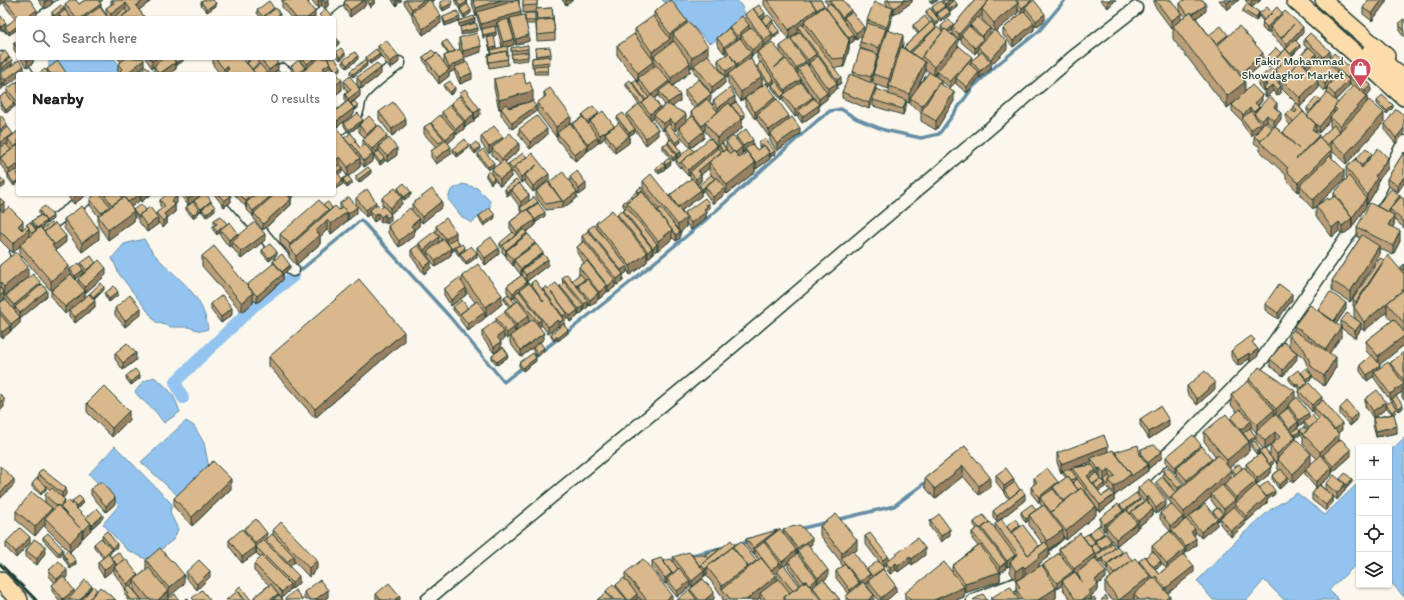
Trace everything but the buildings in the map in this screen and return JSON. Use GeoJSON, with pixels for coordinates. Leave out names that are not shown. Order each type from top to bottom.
{"type":"FeatureCollection","features":[{"type":"Feature","properties":{"kind":"highway"},"geometry":{"type":"LineString","coordinates":[[1295,0],[1404,97]]}},
{"type":"Feature","properties":{"kind":"highway"},"geometry":{"type":"LineString","coordinates":[[1312,0],[1404,80]]}},
{"type":"Feature","properties":{"kind":"highway"},"geometry":{"type":"LineString","coordinates":[[0,580],[20,600]]}},
{"type":"Feature","properties":{"kind":"main road"},"geometry":{"type":"LineString","coordinates":[[1286,0],[1360,64],[1404,106]]}},
{"type":"Feature","properties":{"kind":"main road"},"geometry":{"type":"LineString","coordinates":[[1323,0],[1404,70]]}},
{"type":"Feature","properties":{"kind":"street"},"geometry":{"type":"LineString","coordinates":[[44,16],[69,0]]}},
{"type":"Feature","properties":{"kind":"street"},"geometry":{"type":"LineString","coordinates":[[319,16],[339,0]]}},
{"type":"Feature","properties":{"kind":"street"},"geometry":{"type":"LineString","coordinates":[[427,600],[718,359],[1073,57],[1136,8]]}},
{"type":"Feature","properties":{"kind":"street"},"geometry":{"type":"LineString","coordinates":[[16,34],[2,41],[16,59]]}},
{"type":"Feature","properties":{"kind":"street"},"geometry":{"type":"LineString","coordinates":[[16,60],[25,72]]}},
{"type":"Feature","properties":{"kind":"street"},"geometry":{"type":"LineString","coordinates":[[336,131],[348,122],[358,110],[358,102],[361,96],[376,81],[399,63]]}},
{"type":"Feature","properties":{"kind":"street"},"geometry":{"type":"LineString","coordinates":[[973,600],[1026,580],[1143,479],[1263,358],[1379,191],[1404,142]]}},
{"type":"Feature","properties":{"kind":"street"},"geometry":{"type":"LineString","coordinates":[[16,253],[43,230],[90,196]]}},
{"type":"Feature","properties":{"kind":"street"},"geometry":{"type":"LineString","coordinates":[[230,196],[293,270]]}},
{"type":"Feature","properties":{"kind":"water"},"geometry":{"type":"Polygon","coordinates":[[[662,0],[737,0],[744,11],[744,14],[732,28],[713,42],[709,43],[680,13],[662,0]]]}},
{"type":"Feature","properties":{"kind":"water"},"geometry":{"type":"Polygon","coordinates":[[[49,60],[115,60],[119,64],[118,72],[49,71],[49,60]]]}},
{"type":"Feature","properties":{"kind":"water"},"geometry":{"type":"Polygon","coordinates":[[[463,184],[477,188],[490,201],[490,208],[471,223],[462,217],[448,199],[451,190],[463,184]]]}},
{"type":"Feature","properties":{"kind":"water"},"geometry":{"type":"Polygon","coordinates":[[[144,239],[152,251],[190,290],[198,301],[204,314],[208,329],[201,331],[188,327],[171,327],[156,322],[119,274],[112,258],[124,244],[144,239]]]}},
{"type":"Feature","properties":{"kind":"water"},"geometry":{"type":"Polygon","coordinates":[[[154,377],[164,385],[176,400],[180,412],[164,423],[155,411],[135,392],[143,382],[154,377]]]}},
{"type":"Feature","properties":{"kind":"water"},"geometry":{"type":"Polygon","coordinates":[[[186,421],[194,426],[204,443],[209,468],[177,495],[141,462],[186,421]]]}},
{"type":"Feature","properties":{"kind":"water"},"geometry":{"type":"Polygon","coordinates":[[[1404,438],[1404,597],[1392,583],[1392,449],[1404,438]]]}},
{"type":"Feature","properties":{"kind":"water"},"geometry":{"type":"Polygon","coordinates":[[[115,446],[172,504],[170,513],[178,529],[174,539],[148,560],[127,550],[103,524],[119,505],[89,474],[115,446]]]}},
{"type":"Feature","properties":{"kind":"water"},"geometry":{"type":"Polygon","coordinates":[[[1356,485],[1356,565],[1329,590],[1339,600],[1284,600],[1264,580],[1247,600],[1213,600],[1197,581],[1243,534],[1270,510],[1297,493],[1325,515],[1356,485]]]}},
{"type":"Feature","properties":{"kind":"waterway"},"geometry":{"type":"LineString","coordinates":[[565,334],[701,224],[830,111],[841,109],[857,119],[884,130],[921,138],[939,134],[973,87],[998,64],[1039,31],[1065,0]]}},
{"type":"Feature","properties":{"kind":"waterway"},"geometry":{"type":"LineString","coordinates":[[296,274],[361,220],[449,316],[504,382],[524,366]]}},
{"type":"Feature","properties":{"kind":"waterway"},"geometry":{"type":"LineString","coordinates":[[183,398],[175,382],[254,306],[294,276]]}},
{"type":"Feature","properties":{"kind":"waterway"},"geometry":{"type":"LineString","coordinates":[[532,359],[560,337]]}},
{"type":"Feature","properties":{"kind":"waterway"},"geometry":{"type":"LineString","coordinates":[[836,520],[894,506],[929,480]]}},
{"type":"Feature","properties":{"kind":"waterway"},"geometry":{"type":"LineString","coordinates":[[799,529],[828,522]]}},
{"type":"Feature","properties":{"kind":"waterway"},"geometry":{"type":"LineString","coordinates":[[731,546],[750,541]]}},
{"type":"Feature","properties":{"kind":"waterway"},"geometry":{"type":"LineString","coordinates":[[688,556],[725,547]]}},
{"type":"Feature","properties":{"kind":"railway"},"geometry":{"type":"LineString","coordinates":[[0,564],[36,600]]}},
{"type":"Feature","properties":{"kind":"place","name":"Fakir Mohammad Showdaghor Market"},"geometry":{"type":"Point","coordinates":[1360,88]}}]}
